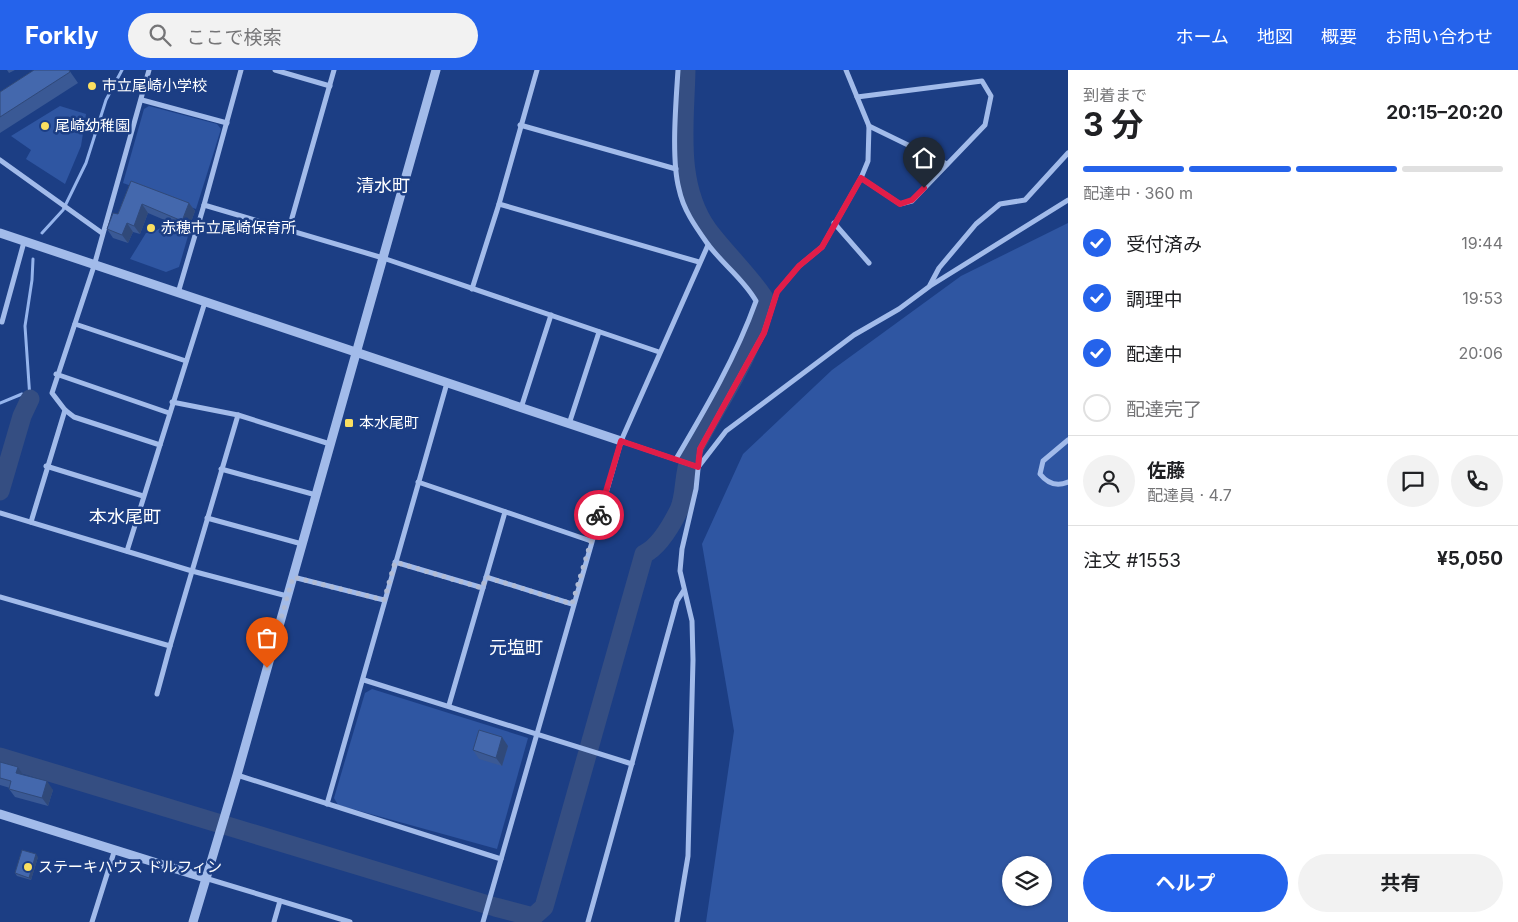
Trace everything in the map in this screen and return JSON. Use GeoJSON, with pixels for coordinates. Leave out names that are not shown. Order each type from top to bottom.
{"type":"FeatureCollection","features":[{"type":"Feature","properties":{"kind":"street"},"geometry":{"type":"LineString","coordinates":[[149,70],[94,266],[56,374],[52,393],[65,410],[74,417],[160,445]]}},
{"type":"Feature","properties":{"kind":"street"},"geometry":{"type":"LineString","coordinates":[[178,293],[241,70]]}},
{"type":"Feature","properties":{"kind":"street"},"geometry":{"type":"LineString","coordinates":[[275,70],[330,86]]}},
{"type":"Feature","properties":{"kind":"street"},"geometry":{"type":"LineString","coordinates":[[288,232],[334,70]]}},
{"type":"Feature","properties":{"kind":"street"},"geometry":{"type":"LineString","coordinates":[[193,922],[237,775],[436,70]]}},
{"type":"Feature","properties":{"kind":"street"},"geometry":{"type":"LineString","coordinates":[[472,289],[499,204],[537,70]]}},
{"type":"Feature","properties":{"kind":"street"},"geometry":{"type":"LineString","coordinates":[[676,70],[676,169],[679,189],[689,217],[708,245],[746,284],[756,301],[746,329],[717,391],[676,459]]}},
{"type":"Feature","properties":{"kind":"street"},"geometry":{"type":"LineString","coordinates":[[677,922],[688,856],[693,660],[692,621],[680,571],[682,549],[692,512],[700,449],[764,333],[777,292],[799,266],[822,247],[861,178],[868,161],[869,126],[846,70]]}},
{"type":"Feature","properties":{"kind":"street"},"geometry":{"type":"LineString","coordinates":[[857,97],[982,81],[991,96],[984,125],[912,200],[900,204],[861,178]]}},
{"type":"Feature","properties":{"kind":"street"},"geometry":{"type":"LineString","coordinates":[[142,100],[227,123]]}},
{"type":"Feature","properties":{"kind":"street"},"geometry":{"type":"LineString","coordinates":[[520,125],[676,169]]}},
{"type":"Feature","properties":{"kind":"street"},"geometry":{"type":"LineString","coordinates":[[869,126],[947,164]]}},
{"type":"Feature","properties":{"kind":"street"},"geometry":{"type":"LineString","coordinates":[[930,286],[939,268],[976,224],[1000,204],[1025,200],[1068,153]]}},
{"type":"Feature","properties":{"kind":"street"},"geometry":{"type":"LineString","coordinates":[[0,160],[102,233]]}},
{"type":"Feature","properties":{"kind":"street"},"geometry":{"type":"LineString","coordinates":[[698,467],[726,431],[854,335],[899,309],[930,286],[1068,200]]}},
{"type":"Feature","properties":{"kind":"street"},"geometry":{"type":"LineString","coordinates":[[499,204],[699,262]]}},
{"type":"Feature","properties":{"kind":"street"},"geometry":{"type":"LineString","coordinates":[[204,205],[288,232],[383,258],[659,352]]}},
{"type":"Feature","properties":{"kind":"street"},"geometry":{"type":"LineString","coordinates":[[834,223],[869,263]]}},
{"type":"Feature","properties":{"kind":"street"},"geometry":{"type":"LineString","coordinates":[[0,233],[698,467]]}},
{"type":"Feature","properties":{"kind":"street"},"geometry":{"type":"LineString","coordinates":[[1,324],[24,242]]}},
{"type":"Feature","properties":{"kind":"street"},"geometry":{"type":"LineString","coordinates":[[483,922],[538,734],[572,604],[621,441],[708,245]]}},
{"type":"Feature","properties":{"kind":"street"},"geometry":{"type":"LineString","coordinates":[[127,551],[168,413],[205,302]]}},
{"type":"Feature","properties":{"kind":"street"},"geometry":{"type":"LineString","coordinates":[[520,408],[551,315]]}},
{"type":"Feature","properties":{"kind":"street"},"geometry":{"type":"LineString","coordinates":[[75,324],[186,361]]}},
{"type":"Feature","properties":{"kind":"street"},"geometry":{"type":"LineString","coordinates":[[569,424],[599,332]]}},
{"type":"Feature","properties":{"kind":"street"},"geometry":{"type":"LineString","coordinates":[[56,374],[168,413]]}},
{"type":"Feature","properties":{"kind":"street"},"geometry":{"type":"LineString","coordinates":[[327,804],[364,680],[384,600],[447,383]]}},
{"type":"Feature","properties":{"kind":"street"},"geometry":{"type":"LineString","coordinates":[[172,402],[238,415],[330,444]]}},
{"type":"Feature","properties":{"kind":"street"},"geometry":{"type":"LineString","coordinates":[[31,522],[46,466],[65,410]]}},
{"type":"Feature","properties":{"kind":"street"},"geometry":{"type":"LineString","coordinates":[[157,694],[238,415]]}},
{"type":"Feature","properties":{"kind":"street"},"geometry":{"type":"LineString","coordinates":[[1068,440],[1043,461],[1040,474],[1053,485],[1068,482]]}},
{"type":"Feature","properties":{"kind":"street"},"geometry":{"type":"LineString","coordinates":[[46,466],[143,496]]}},
{"type":"Feature","properties":{"kind":"street"},"geometry":{"type":"LineString","coordinates":[[221,469],[316,495]]}},
{"type":"Feature","properties":{"kind":"street"},"geometry":{"type":"LineString","coordinates":[[418,482],[591,541]]}},
{"type":"Feature","properties":{"kind":"street"},"geometry":{"type":"LineString","coordinates":[[449,705],[505,512]]}},
{"type":"Feature","properties":{"kind":"street"},"geometry":{"type":"LineString","coordinates":[[0,513],[192,571],[287,596]]}},
{"type":"Feature","properties":{"kind":"street"},"geometry":{"type":"LineString","coordinates":[[207,518],[302,544]]}},
{"type":"Feature","properties":{"kind":"street"},"geometry":{"type":"LineString","coordinates":[[395,562],[482,588]]}},
{"type":"Feature","properties":{"kind":"street"},"geometry":{"type":"LineString","coordinates":[[293,577],[384,600]]}},
{"type":"Feature","properties":{"kind":"street"},"geometry":{"type":"LineString","coordinates":[[486,577],[572,604]]}},
{"type":"Feature","properties":{"kind":"street"},"geometry":{"type":"LineString","coordinates":[[588,922],[677,601],[684,589]]}},
{"type":"Feature","properties":{"kind":"street"},"geometry":{"type":"LineString","coordinates":[[0,597],[170,646]]}},
{"type":"Feature","properties":{"kind":"street"},"geometry":{"type":"LineString","coordinates":[[364,680],[449,705],[632,764]]}},
{"type":"Feature","properties":{"kind":"street"},"geometry":{"type":"LineString","coordinates":[[237,775],[501,859]]}},
{"type":"Feature","properties":{"kind":"street"},"geometry":{"type":"LineString","coordinates":[[0,814],[350,922]]}},
{"type":"Feature","properties":{"kind":"street"},"geometry":{"type":"LineString","coordinates":[[92,922],[115,849]]}},
{"type":"Feature","properties":{"kind":"street"},"geometry":{"type":"LineString","coordinates":[[274,922],[280,901]]}},
{"type":"Feature","properties":{"kind":"shaded area"},"geometry":{"type":"Polygon","coordinates":[[[60,106],[86,114],[81,146],[65,184],[26,159],[31,150],[11,136],[60,106]]]}},
{"type":"Feature","properties":{"kind":"shaded area"},"geometry":{"type":"Polygon","coordinates":[[[149,106],[217,124],[221,129],[196,209],[123,183],[144,109],[149,106]]]}},
{"type":"Feature","properties":{"kind":"shaded area"},"geometry":{"type":"Polygon","coordinates":[[[1068,223],[1068,922],[706,922],[734,731],[702,544],[743,454],[832,370],[961,276],[1068,223]]]}},
{"type":"Feature","properties":{"kind":"shaded area"},"geometry":{"type":"Polygon","coordinates":[[[162,227],[188,236],[179,267],[166,272],[130,259],[146,233],[152,233],[162,227]]]}},
{"type":"Feature","properties":{"kind":"shaded area"},"geometry":{"type":"Polygon","coordinates":[[[372,689],[528,738],[497,849],[338,805],[334,798],[365,693],[372,689]]]}},
{"type":"Feature","properties":{"kind":"building"},"geometry":{"type":"Polygon","coordinates":[[[34,70],[69,70],[70,72],[0,117],[0,92],[34,70]]]}},
{"type":"Feature","properties":{"kind":"building"},"geometry":{"type":"Polygon","coordinates":[[[131,181],[189,203],[182,221],[142,204],[134,226],[127,223],[122,235],[107,229],[113,213],[118,214],[131,181]]]}},
{"type":"Feature","properties":{"kind":"building"},"geometry":{"type":"Polygon","coordinates":[[[479,730],[502,737],[496,758],[473,750],[479,730]]]}},
{"type":"Feature","properties":{"kind":"building"},"geometry":{"type":"Polygon","coordinates":[[[0,762],[18,767],[16,773],[47,781],[42,798],[9,789],[11,781],[0,778],[0,762]]]}},
{"type":"Feature","properties":{"kind":"building","name":"ステーキハウス ドルフィン"},"geometry":{"type":"Polygon","coordinates":[[[22,850],[36,854],[29,878],[15,873],[22,850]]]}},
{"type":"Feature","properties":{"kind":"waterway"},"geometry":{"type":"LineString","coordinates":[[42,233],[63,210],[86,163],[106,100],[122,70]]}},
{"type":"Feature","properties":{"kind":"waterway"},"geometry":{"type":"LineString","coordinates":[[0,757],[495,907],[533,917],[544,907],[644,554],[660,541],[679,510],[690,458],[743,361],[759,320],[764,298],[708,230],[698,212],[691,193],[684,153],[686,70]]}},
{"type":"Feature","properties":{"kind":"waterway"},"geometry":{"type":"LineString","coordinates":[[30,399],[25,326],[33,259]]}},
{"type":"Feature","properties":{"kind":"waterway"},"geometry":{"type":"LineString","coordinates":[[0,403],[22,394],[29,399]]}},
{"type":"Feature","properties":{"kind":"waterway"},"geometry":{"type":"LineString","coordinates":[[0,491],[22,416],[30,399]]}},
{"type":"Feature","properties":{"kind":"way so far"},"geometry":{"type":"LineString","coordinates":[[267,668],[293,577],[384,600],[395,562],[482,588],[486,577],[572,604],[599,515]]}},
{"type":"Feature","properties":{"kind":"place","name":"市立尾崎小学校"},"geometry":{"type":"Point","coordinates":[92,86]}},
{"type":"Feature","properties":{"kind":"place","name":"尾崎幼稚園"},"geometry":{"type":"Point","coordinates":[45,126]}},
{"type":"Feature","properties":{"kind":"place","name":"赤穂市立尾崎保育所"},"geometry":{"type":"Point","coordinates":[151,228]}},
{"type":"Feature","properties":{"kind":"place","name":"本水尾町"},"geometry":{"type":"Point","coordinates":[349,423]}},
{"type":"Feature","properties":{"kind":"place","name":"ステーキハウス ドルフィン"},"geometry":{"type":"Point","coordinates":[28,867]}},
{"type":"Feature","properties":{"kind":"district","name":"清水町"},"geometry":{"type":"Point","coordinates":[383,186]}},
{"type":"Feature","properties":{"kind":"district","name":"本水尾町"},"geometry":{"type":"Point","coordinates":[125,517]}},
{"type":"Feature","properties":{"kind":"district","name":"元塩町"},"geometry":{"type":"Point","coordinates":[516,648]}},
{"type":"Feature","properties":{"kind":"route"},"geometry":{"type":"LineString","coordinates":[[599,515],[621,441],[698,467],[700,449],[764,333],[777,292],[799,266],[822,247],[861,178],[900,204],[912,200],[924,188]]}}]}
